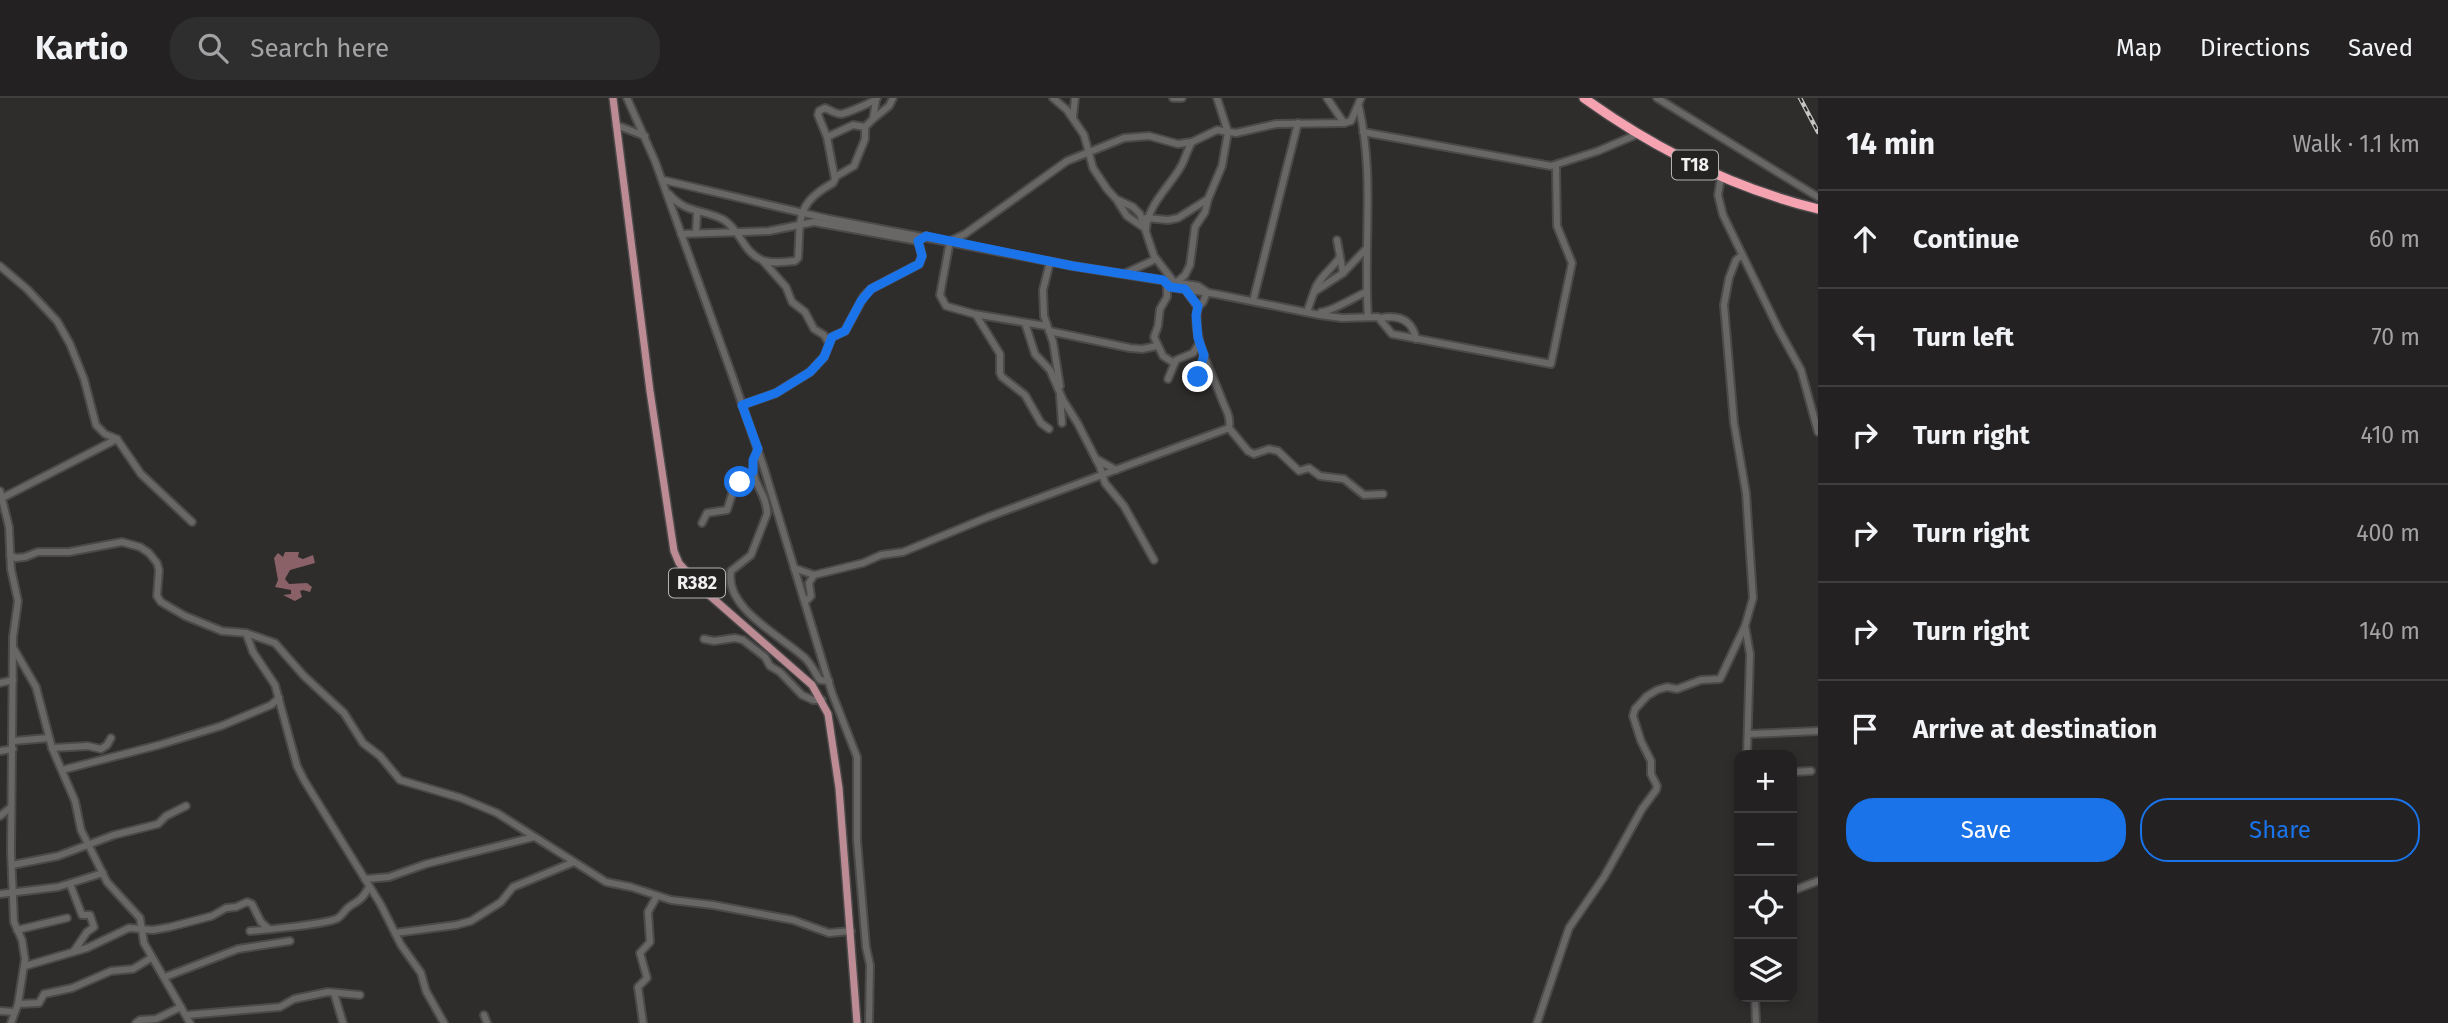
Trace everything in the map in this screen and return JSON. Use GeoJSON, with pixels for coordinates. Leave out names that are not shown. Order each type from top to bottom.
{"type":"FeatureCollection","features":[{"type":"Feature","properties":{"kind":"highway","name":"T18"},"geometry":{"type":"LineString","coordinates":[[1584,98],[1676,156],[1721,177],[1818,209]]}},
{"type":"Feature","properties":{"kind":"main road","name":"R382"},"geometry":{"type":"LineString","coordinates":[[612,98],[674,551],[679,563],[693,579],[804,677],[822,700],[831,725],[836,762],[858,1023]]}},
{"type":"Feature","properties":{"kind":"street"},"geometry":{"type":"LineString","coordinates":[[627,98],[663,180],[758,449],[829,681],[858,763],[857,840],[866,947],[870,965],[869,1023]]}},
{"type":"Feature","properties":{"kind":"street"},"geometry":{"type":"LineString","coordinates":[[835,177],[855,166],[865,139],[865,127],[889,106],[893,98]]}},
{"type":"Feature","properties":{"kind":"street"},"geometry":{"type":"LineString","coordinates":[[1053,98],[1084,135],[1098,177],[1127,216],[1144,224],[1178,218],[1208,199]]}},
{"type":"Feature","properties":{"kind":"street"},"geometry":{"type":"LineString","coordinates":[[1073,119],[1075,98]]}},
{"type":"Feature","properties":{"kind":"street"},"geometry":{"type":"LineString","coordinates":[[1173,98],[1182,98]]}},
{"type":"Feature","properties":{"kind":"street"},"geometry":{"type":"LineString","coordinates":[[1198,306],[1186,286],[1185,275],[1192,260],[1195,228],[1205,212],[1220,173],[1228,132],[1217,98]]}},
{"type":"Feature","properties":{"kind":"street"},"geometry":{"type":"LineString","coordinates":[[1327,98],[1344,123]]}},
{"type":"Feature","properties":{"kind":"street"},"geometry":{"type":"LineString","coordinates":[[1657,98],[1818,197]]}},
{"type":"Feature","properties":{"kind":"street"},"geometry":{"type":"LineString","coordinates":[[873,119],[877,99]]}},
{"type":"Feature","properties":{"kind":"street"},"geometry":{"type":"LineString","coordinates":[[762,261],[797,260],[799,224],[807,202],[833,183],[835,177],[827,137],[818,115],[822,108],[843,114],[877,99]]}},
{"type":"Feature","properties":{"kind":"street"},"geometry":{"type":"LineString","coordinates":[[950,241],[1067,161],[1124,138],[1136,135],[1158,138],[1173,144],[1192,142],[1217,130],[1240,132],[1262,126],[1344,123],[1351,121],[1360,102]]}},
{"type":"Feature","properties":{"kind":"street"},"geometry":{"type":"LineString","coordinates":[[1360,102],[1368,189],[1368,317]]}},
{"type":"Feature","properties":{"kind":"street"},"geometry":{"type":"LineString","coordinates":[[1253,301],[1298,123]]}},
{"type":"Feature","properties":{"kind":"street"},"geometry":{"type":"LineString","coordinates":[[616,125],[645,136]]}},
{"type":"Feature","properties":{"kind":"street"},"geometry":{"type":"LineString","coordinates":[[827,137],[853,125],[865,127]]}},
{"type":"Feature","properties":{"kind":"street"},"geometry":{"type":"LineString","coordinates":[[1363,132],[1556,166],[1638,134]]}},
{"type":"Feature","properties":{"kind":"street"},"geometry":{"type":"LineString","coordinates":[[1144,224],[1158,198],[1181,167],[1192,142]]}},
{"type":"Feature","properties":{"kind":"street"},"geometry":{"type":"LineString","coordinates":[[1381,318],[1386,330],[1392,334],[1534,362],[1552,363],[1572,262],[1557,226],[1556,166]]}},
{"type":"Feature","properties":{"kind":"street"},"geometry":{"type":"LineString","coordinates":[[1721,177],[1718,187],[1720,205],[1741,256],[1801,370],[1818,432]]}},
{"type":"Feature","properties":{"kind":"street"},"geometry":{"type":"LineString","coordinates":[[663,180],[803,212],[1050,262],[1201,287],[1207,292],[1271,306],[1335,317],[1394,316],[1412,327],[1416,339]]}},
{"type":"Feature","properties":{"kind":"street"},"geometry":{"type":"LineString","coordinates":[[666,190],[679,203],[697,212],[719,218],[736,231],[746,248],[786,287],[792,302],[805,312],[816,331],[824,335],[829,343]]}},
{"type":"Feature","properties":{"kind":"street"},"geometry":{"type":"LineString","coordinates":[[1116,199],[1136,210],[1144,224],[1156,259],[1171,282],[1160,309],[1154,337],[1163,356],[1174,363]]}},
{"type":"Feature","properties":{"kind":"street"},"geometry":{"type":"LineString","coordinates":[[696,233],[697,212]]}},
{"type":"Feature","properties":{"kind":"street"},"geometry":{"type":"LineString","coordinates":[[681,234],[778,230],[799,224],[823,223],[918,241],[926,236]]}},
{"type":"Feature","properties":{"kind":"street"},"geometry":{"type":"LineString","coordinates":[[1337,240],[1343,273]]}},
{"type":"Feature","properties":{"kind":"street"},"geometry":{"type":"LineString","coordinates":[[742,405],[776,393],[810,372],[824,357],[833,336],[845,331],[868,292],[919,264],[922,256],[918,241]]}},
{"type":"Feature","properties":{"kind":"street"},"geometry":{"type":"LineString","coordinates":[[950,241],[940,295],[949,308],[1130,348],[1157,346]]}},
{"type":"Feature","properties":{"kind":"street"},"geometry":{"type":"LineString","coordinates":[[1314,292],[1343,273],[1366,250]]}},
{"type":"Feature","properties":{"kind":"street"},"geometry":{"type":"LineString","coordinates":[[1537,1023],[1569,928],[1604,877],[1642,809],[1656,790],[1657,786],[1651,774],[1651,761],[1634,719],[1635,709],[1657,690],[1677,689],[1701,680],[1720,679],[1745,626],[1754,597],[1746,492],[1733,413],[1724,305],[1726,286],[1736,260],[1741,256]]}},
{"type":"Feature","properties":{"kind":"street"},"geometry":{"type":"LineString","coordinates":[[1308,310],[1318,282],[1340,257]]}},
{"type":"Feature","properties":{"kind":"street"},"geometry":{"type":"LineString","coordinates":[[1124,274],[1156,259]]}},
{"type":"Feature","properties":{"kind":"street"},"geometry":{"type":"LineString","coordinates":[[1050,262],[1043,290],[1047,329],[1055,349],[1062,423]]}},
{"type":"Feature","properties":{"kind":"street"},"geometry":{"type":"LineString","coordinates":[[0,266],[27,289],[57,321],[84,379],[96,425],[105,434],[117,439],[141,474],[192,522]]}},
{"type":"Feature","properties":{"kind":"street"},"geometry":{"type":"LineString","coordinates":[[1171,282],[1185,275]]}},
{"type":"Feature","properties":{"kind":"street"},"geometry":{"type":"LineString","coordinates":[[1207,292],[1196,315],[1199,344],[1230,415],[1229,428],[1252,453],[1273,449],[1279,451],[1299,471],[1309,468],[1320,476],[1344,479],[1364,495],[1383,494]]}},
{"type":"Feature","properties":{"kind":"street"},"geometry":{"type":"LineString","coordinates":[[1271,306],[1329,312],[1366,292]]}},
{"type":"Feature","properties":{"kind":"street"},"geometry":{"type":"LineString","coordinates":[[974,314],[1000,354],[1001,375],[1025,395],[1041,423],[1049,429]]}},
{"type":"Feature","properties":{"kind":"street"},"geometry":{"type":"LineString","coordinates":[[1025,323],[1033,351],[1047,365],[1096,459],[1105,483],[1124,506],[1154,560]]}},
{"type":"Feature","properties":{"kind":"street"},"geometry":{"type":"LineString","coordinates":[[1168,379],[1174,363],[1193,353],[1199,344]]}},
{"type":"Feature","properties":{"kind":"street"},"geometry":{"type":"LineString","coordinates":[[1047,365],[1055,349]]}},
{"type":"Feature","properties":{"kind":"street"},"geometry":{"type":"LineString","coordinates":[[1198,377],[1204,355]]}},
{"type":"Feature","properties":{"kind":"street"},"geometry":{"type":"LineString","coordinates":[[794,568],[814,575],[881,555],[903,552],[988,517],[1229,428]]}},
{"type":"Feature","properties":{"kind":"street"},"geometry":{"type":"LineString","coordinates":[[11,1023],[18,1004],[25,967],[22,940],[14,922],[12,865],[13,647],[18,601],[10,555],[9,527],[1,495],[117,439]]}},
{"type":"Feature","properties":{"kind":"street"},"geometry":{"type":"LineString","coordinates":[[758,449],[753,460],[753,472],[767,507],[767,514],[751,555],[731,571],[733,593],[743,607],[804,657],[820,680],[829,681]]}},
{"type":"Feature","properties":{"kind":"street"},"geometry":{"type":"LineString","coordinates":[[1096,459],[1116,470]]}},
{"type":"Feature","properties":{"kind":"street"},"geometry":{"type":"LineString","coordinates":[[702,523],[707,513],[727,510],[734,488],[753,472]]}},
{"type":"Feature","properties":{"kind":"street"},"geometry":{"type":"LineString","coordinates":[[10,555],[18,558],[38,551],[69,552],[122,542],[140,547],[157,563],[158,596],[161,602],[185,616],[222,631],[246,633],[275,643],[301,673],[341,710],[360,740],[384,761],[397,778],[490,809],[607,883],[631,887],[657,896],[785,919],[829,933],[850,931]]}},
{"type":"Feature","properties":{"kind":"street"},"geometry":{"type":"LineString","coordinates":[[805,602],[811,596],[809,583],[814,575]]}},
{"type":"Feature","properties":{"kind":"street"},"geometry":{"type":"LineString","coordinates":[[1745,626],[1750,654],[1747,750]]}},
{"type":"Feature","properties":{"kind":"street"},"geometry":{"type":"LineString","coordinates":[[246,633],[250,645],[271,677],[300,773],[386,913],[394,933],[421,973],[426,990],[444,1023]]}},
{"type":"Feature","properties":{"kind":"street"},"geometry":{"type":"LineString","coordinates":[[704,639],[743,640],[763,655],[768,665],[780,672],[802,695],[813,700],[822,700]]}},
{"type":"Feature","properties":{"kind":"street"},"geometry":{"type":"LineString","coordinates":[[13,647],[36,687],[52,748],[75,801],[81,830],[103,873],[118,895],[137,913],[143,929],[144,943],[151,958],[165,977],[190,1023]]}},
{"type":"Feature","properties":{"kind":"street"},"geometry":{"type":"LineString","coordinates":[[0,683],[13,680]]}},
{"type":"Feature","properties":{"kind":"street"},"geometry":{"type":"LineString","coordinates":[[62,769],[159,745],[221,726],[271,705],[279,698]]}},
{"type":"Feature","properties":{"kind":"street"},"geometry":{"type":"LineString","coordinates":[[1749,734],[1818,732]]}},
{"type":"Feature","properties":{"kind":"street"},"geometry":{"type":"LineString","coordinates":[[0,751],[13,745],[49,738]]}},
{"type":"Feature","properties":{"kind":"street"},"geometry":{"type":"LineString","coordinates":[[52,748],[88,746],[98,750],[103,749],[111,738]]}},
{"type":"Feature","properties":{"kind":"street"},"geometry":{"type":"LineString","coordinates":[[1797,772],[1811,771]]}},
{"type":"Feature","properties":{"kind":"street"},"geometry":{"type":"LineString","coordinates":[[0,817],[11,806]]}},
{"type":"Feature","properties":{"kind":"street"},"geometry":{"type":"LineString","coordinates":[[12,865],[45,859],[114,835],[158,824],[166,816],[186,806]]}},
{"type":"Feature","properties":{"kind":"street"},"geometry":{"type":"LineString","coordinates":[[365,879],[389,877],[426,864],[534,837]]}},
{"type":"Feature","properties":{"kind":"street"},"geometry":{"type":"LineString","coordinates":[[394,933],[456,925],[471,920],[501,902],[513,887],[574,862]]}},
{"type":"Feature","properties":{"kind":"street"},"geometry":{"type":"LineString","coordinates":[[0,894],[70,884],[103,873]]}},
{"type":"Feature","properties":{"kind":"street"},"geometry":{"type":"LineString","coordinates":[[1797,889],[1818,881]]}},
{"type":"Feature","properties":{"kind":"street"},"geometry":{"type":"LineString","coordinates":[[70,884],[82,915],[90,915],[94,927],[87,932],[72,953]]}},
{"type":"Feature","properties":{"kind":"street"},"geometry":{"type":"LineString","coordinates":[[250,931],[275,930],[286,925],[308,925],[335,920],[349,906],[363,899],[369,887]]}},
{"type":"Feature","properties":{"kind":"street"},"geometry":{"type":"LineString","coordinates":[[643,1023],[638,987],[647,978],[640,953],[650,942],[648,912],[657,896]]}},
{"type":"Feature","properties":{"kind":"street"},"geometry":{"type":"LineString","coordinates":[[25,967],[97,944],[129,928],[153,930],[170,927],[212,916],[226,908],[247,902],[253,904],[261,922],[269,929]]}},
{"type":"Feature","properties":{"kind":"street"},"geometry":{"type":"LineString","coordinates":[[18,930],[67,918]]}},
{"type":"Feature","properties":{"kind":"street"},"geometry":{"type":"LineString","coordinates":[[165,977],[238,949],[290,942]]}},
{"type":"Feature","properties":{"kind":"street"},"geometry":{"type":"LineString","coordinates":[[18,1004],[40,1002],[44,994],[72,988],[111,971],[131,969],[151,958]]}},
{"type":"Feature","properties":{"kind":"street"},"geometry":{"type":"LineString","coordinates":[[187,1015],[280,1007],[300,997],[328,992],[360,995]]}},
{"type":"Feature","properties":{"kind":"street"},"geometry":{"type":"LineString","coordinates":[[334,993],[343,1023]]}},
{"type":"Feature","properties":{"kind":"street"},"geometry":{"type":"LineString","coordinates":[[1755,1002],[1756,1023]]}},
{"type":"Feature","properties":{"kind":"street"},"geometry":{"type":"LineString","coordinates":[[136,1023],[140,1020],[156,1019],[181,1007]]}},
{"type":"Feature","properties":{"kind":"street"},"geometry":{"type":"LineString","coordinates":[[0,1011],[14,1012]]}},
{"type":"Feature","properties":{"kind":"street"},"geometry":{"type":"LineString","coordinates":[[484,1015],[487,1023]]}},
{"type":"Feature","properties":{"kind":"shaded area"},"geometry":{"type":"Polygon","coordinates":[[[285,552],[299,552],[298,557],[303,559],[313,555],[315,563],[290,570],[285,579],[289,584],[307,583],[312,587],[310,592],[300,591],[302,597],[295,601],[283,595],[291,594],[291,590],[275,587],[278,580],[274,558],[278,553],[283,557],[285,552]]]}},
{"type":"Feature","properties":{"kind":"railway"},"geometry":{"type":"LineString","coordinates":[[1800,98],[1818,132]]}},
{"type":"Feature","properties":{"kind":"route"},"geometry":{"type":"LineString","coordinates":[[740,482],[753,472],[753,460],[758,449],[742,405],[776,393],[815,368],[824,357],[832,337],[845,331],[868,292],[921,262],[918,241],[926,236],[1073,266],[1163,280],[1170,287],[1185,289],[1198,306],[1198,338],[1204,355],[1198,377]]}}]}
